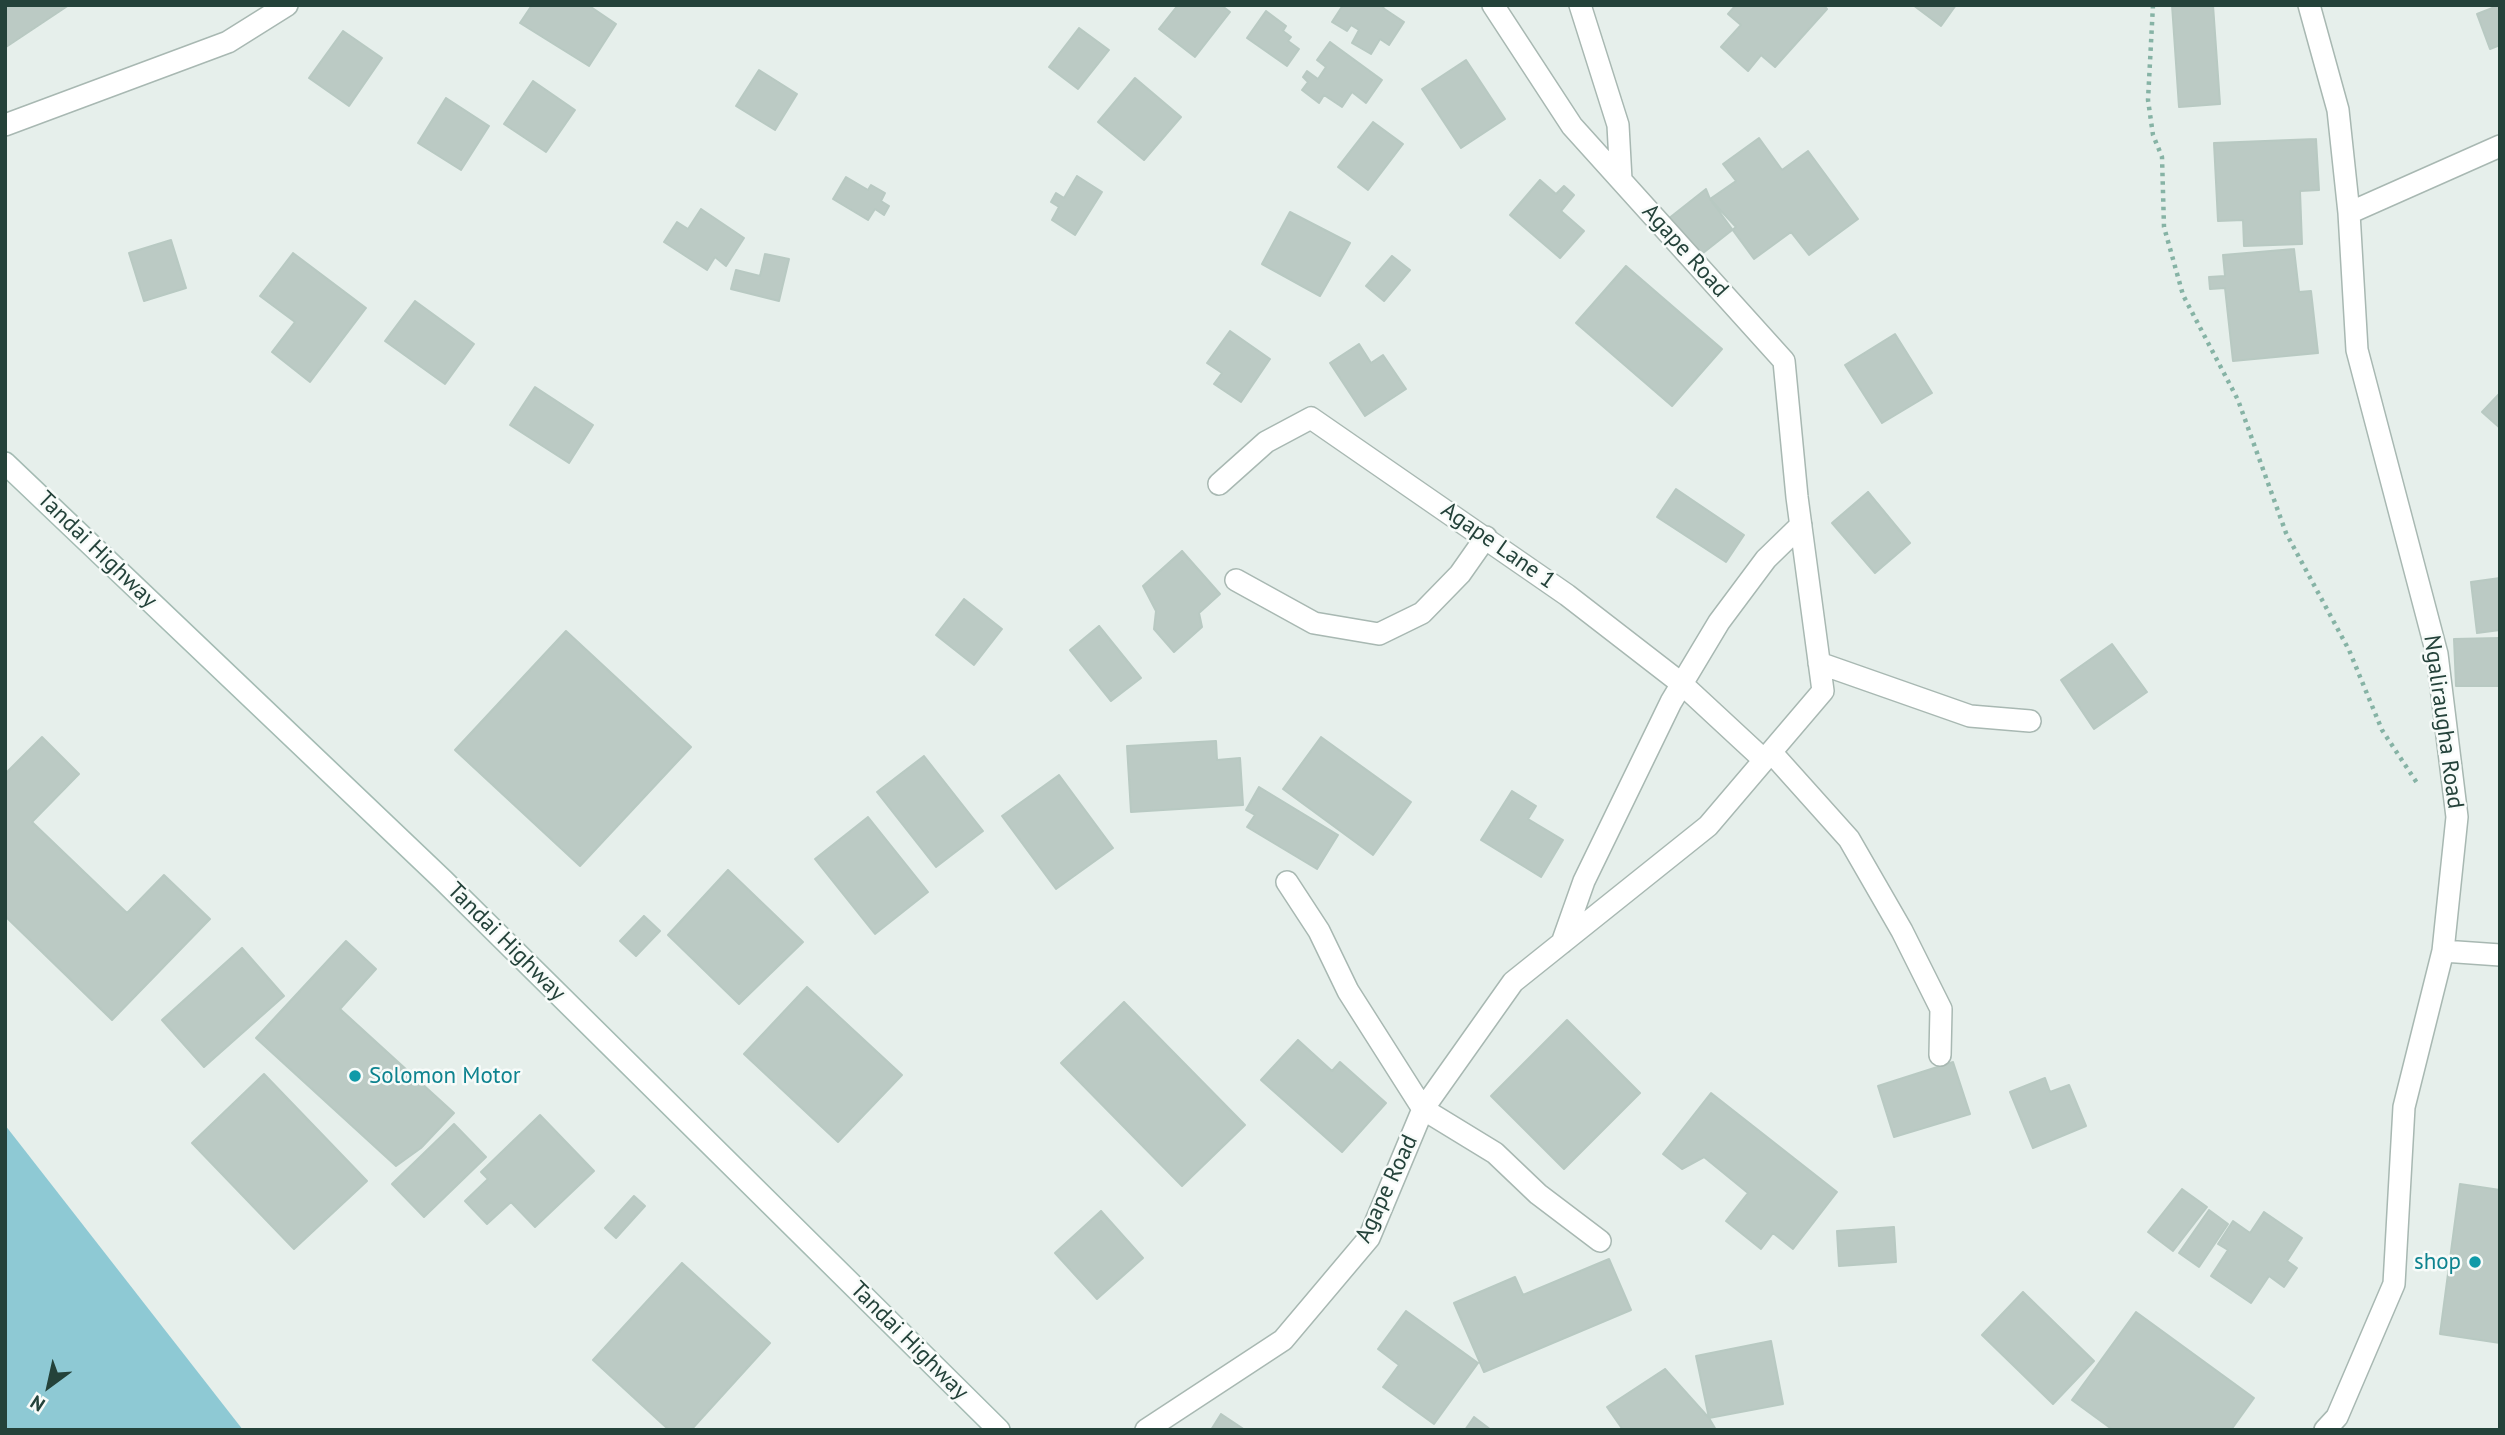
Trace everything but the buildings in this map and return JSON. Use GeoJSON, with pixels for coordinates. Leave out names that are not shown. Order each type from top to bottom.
{"type":"FeatureCollection","features":[{"type":"Feature","properties":{"kind":"street"},"geometry":{"type":"LineString","coordinates":[[5,125],[228,42],[287,5]]}},
{"type":"Feature","properties":{"kind":"street","name":"Agape Road"},"geometry":{"type":"LineString","coordinates":[[1146,1430],[1283,1340],[1369,1238],[1423,1109],[1513,982],[1707,826],[1823,691],[1801,525],[1784,361],[1572,126],[1493,5]]}},
{"type":"Feature","properties":{"kind":"street"},"geometry":{"type":"LineString","coordinates":[[1580,5],[1618,125],[1621,180]]}},
{"type":"Feature","properties":{"kind":"street","name":"Ngaliraugha Road"},"geometry":{"type":"LineString","coordinates":[[2309,5],[2338,110],[2349,213],[2357,350],[2437,654],[2457,817],[2444,951],[2404,1107],[2394,1284],[2337,1417],[2325,1430]]}},
{"type":"Feature","properties":{"kind":"street"},"geometry":{"type":"LineString","coordinates":[[2349,213],[2500,146]]}},
{"type":"Feature","properties":{"kind":"street","name":"Agape Lane 1"},"geometry":{"type":"LineString","coordinates":[[1219,484],[1266,442],[1311,418],[1486,537],[1682,684],[1768,756],[1849,839],[1902,930],[1941,1009],[1940,1055]]}},
{"type":"Feature","properties":{"kind":"street","name":"Tandai Highway"},"geometry":{"type":"LineString","coordinates":[[5,463],[443,880],[999,1430]]}},
{"type":"Feature","properties":{"kind":"street"},"geometry":{"type":"LineString","coordinates":[[1562,943],[1584,881],[1682,684],[1719,622],[1766,559],[1801,525]]}},
{"type":"Feature","properties":{"kind":"street"},"geometry":{"type":"LineString","coordinates":[[1236,580],[1314,623],[1379,634],[1422,613],[1460,574],[1486,537]]}},
{"type":"Feature","properties":{"kind":"street"},"geometry":{"type":"LineString","coordinates":[[1819,663],[1970,716],[2030,721]]}},
{"type":"Feature","properties":{"kind":"street"},"geometry":{"type":"LineString","coordinates":[[1287,882],[1319,931],[1348,991],[1423,1109],[1495,1153],[1538,1194],[1600,1241]]}},
{"type":"Feature","properties":{"kind":"street"},"geometry":{"type":"LineString","coordinates":[[2444,951],[2500,955]]}},
{"type":"Feature","properties":{"kind":"path"},"geometry":{"type":"LineString","coordinates":[[2152,5],[2148,100],[2153,135],[2162,158],[2164,227],[2183,295],[2238,400],[2286,533],[2349,650],[2382,730],[2424,794],[2457,817]]}},
{"type":"Feature","properties":{"kind":"water"},"geometry":{"type":"Polygon","coordinates":[[[5,1125],[243,1430],[5,1430],[5,1125]]]}},
{"type":"Feature","properties":{"kind":"place","name":"Solomon Motor"},"geometry":{"type":"Point","coordinates":[355,1076]}},
{"type":"Feature","properties":{"kind":"place","name":"shop"},"geometry":{"type":"Point","coordinates":[2475,1262]}}]}
